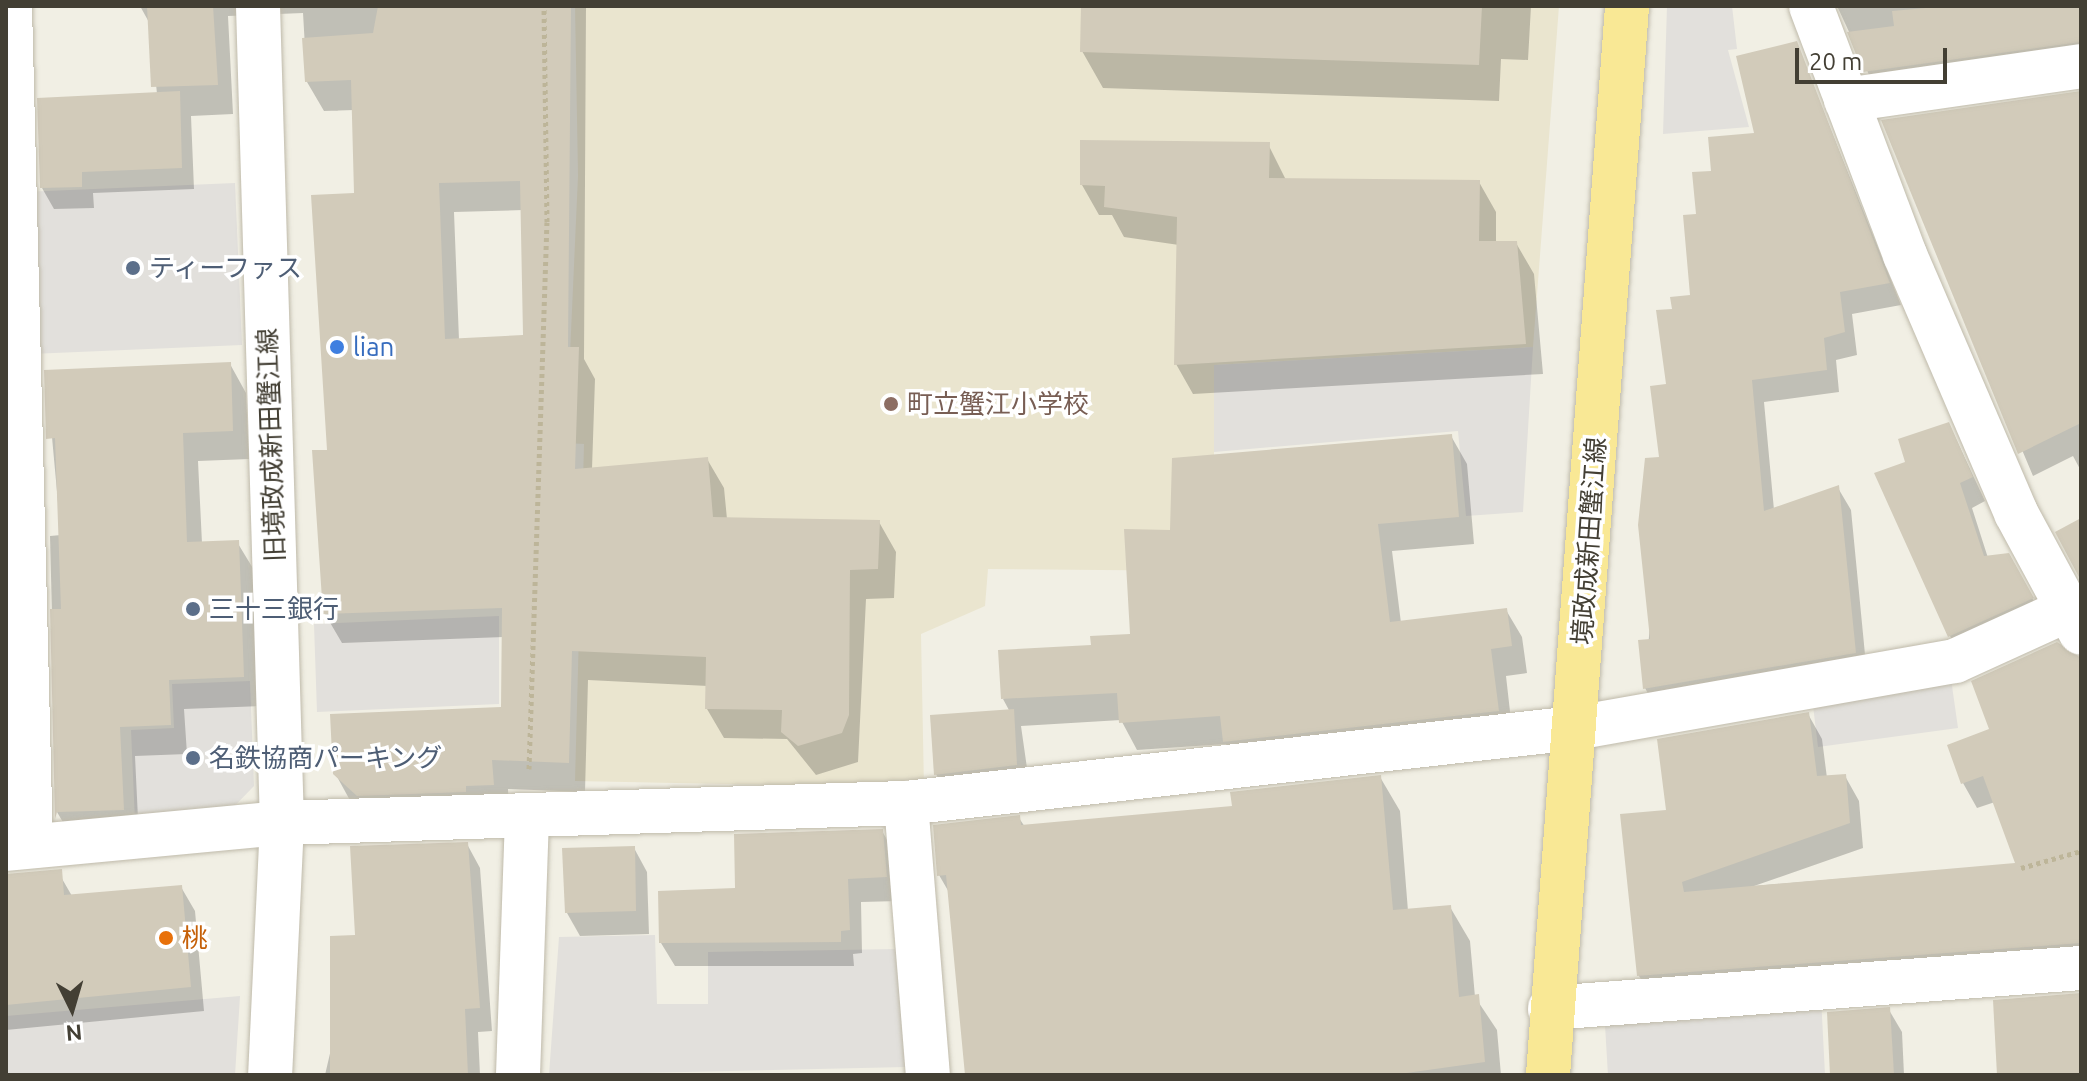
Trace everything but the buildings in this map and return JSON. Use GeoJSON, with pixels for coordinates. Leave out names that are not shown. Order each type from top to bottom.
{"type":"FeatureCollection","features":[{"type":"Feature","properties":{"kind":"main road","name":"境政成新田蟹江線"},"geometry":{"type":"LineString","coordinates":[[1548,1075],[1550,1008],[1575,728],[1627,6]]}},
{"type":"Feature","properties":{"kind":"street"},"geometry":{"type":"LineString","coordinates":[[10,6],[19,847],[282,823],[527,818],[906,803],[1575,728],[1955,661],[2074,621],[1942,341],[1811,6]]}},
{"type":"Feature","properties":{"kind":"street","name":"旧境政成新田蟹江線"},"geometry":{"type":"LineString","coordinates":[[258,6],[282,823],[270,1075]]}},
{"type":"Feature","properties":{"kind":"street"},"geometry":{"type":"LineString","coordinates":[[1846,100],[2081,66]]}},
{"type":"Feature","properties":{"kind":"street"},"geometry":{"type":"LineString","coordinates":[[906,803],[928,1075]]}},
{"type":"Feature","properties":{"kind":"street"},"geometry":{"type":"LineString","coordinates":[[518,1075],[527,818]]}},
{"type":"Feature","properties":{"kind":"street"},"geometry":{"type":"LineString","coordinates":[[1550,1008],[2081,968]]}},
{"type":"Feature","properties":{"kind":"path"},"geometry":{"type":"LineString","coordinates":[[527,818],[547,222],[544,6]]}},
{"type":"Feature","properties":{"kind":"path"},"geometry":{"type":"LineString","coordinates":[[2021,868],[2081,851]]}},
{"type":"Feature","properties":{"kind":"shaded area","name":"町立蟹江小学校"},"geometry":{"type":"Polygon","coordinates":[[[575,6],[1559,6],[1533,347],[1214,365],[1214,571],[988,569],[985,606],[921,634],[924,788],[575,781],[584,444],[566,443],[578,176],[575,6]]]}},
{"type":"Feature","properties":{"kind":"shaded area"},"geometry":{"type":"Polygon","coordinates":[[[1667,6],[1732,6],[1737,49],[1728,50],[1749,127],[1663,134],[1667,6]]]}},
{"type":"Feature","properties":{"kind":"shaded area","name":"ティーファス"},"geometry":{"type":"Polygon","coordinates":[[[235,183],[242,345],[31,354],[23,192],[235,183]]]}},
{"type":"Feature","properties":{"kind":"shaded area"},"geometry":{"type":"Polygon","coordinates":[[[1533,347],[1523,512],[1466,516],[1458,431],[1214,452],[1214,365],[1533,347]]]}},
{"type":"Feature","properties":{"kind":"shaded area"},"geometry":{"type":"Polygon","coordinates":[[[499,616],[499,704],[317,712],[314,624],[499,616]]]}},
{"type":"Feature","properties":{"kind":"shaded area"},"geometry":{"type":"Polygon","coordinates":[[[1951,679],[1958,728],[1818,747],[1812,697],[1951,679]]]}},
{"type":"Feature","properties":{"kind":"shaded area","name":"名鉄協商パーキング"},"geometry":{"type":"Polygon","coordinates":[[[250,681],[254,786],[223,818],[135,822],[131,730],[174,728],[172,684],[250,681]]]}},
{"type":"Feature","properties":{"kind":"shaded area"},"geometry":{"type":"Polygon","coordinates":[[[655,935],[657,1004],[708,1004],[708,952],[897,949],[906,1067],[549,1075],[559,937],[655,935]]]}},
{"type":"Feature","properties":{"kind":"shaded area"},"geometry":{"type":"Polygon","coordinates":[[[240,996],[235,1075],[6,1075],[6,1016],[240,996]]]}},
{"type":"Feature","properties":{"kind":"shaded area"},"geometry":{"type":"Polygon","coordinates":[[[1821,997],[1825,1075],[1608,1075],[1604,1008],[1821,997]]]}},
{"type":"Feature","properties":{"kind":"place","name":"ティーファス"},"geometry":{"type":"Point","coordinates":[133,268]}},
{"type":"Feature","properties":{"kind":"place","name":"lian"},"geometry":{"type":"Point","coordinates":[337,347]}},
{"type":"Feature","properties":{"kind":"place","name":"町立蟹江小学校"},"geometry":{"type":"Point","coordinates":[891,404]}},
{"type":"Feature","properties":{"kind":"place","name":"三十三銀行"},"geometry":{"type":"Point","coordinates":[193,609]}},
{"type":"Feature","properties":{"kind":"place","name":"名鉄協商パーキング"},"geometry":{"type":"Point","coordinates":[193,758]}},
{"type":"Feature","properties":{"kind":"place","name":"桃"},"geometry":{"type":"Point","coordinates":[166,938]}}]}
